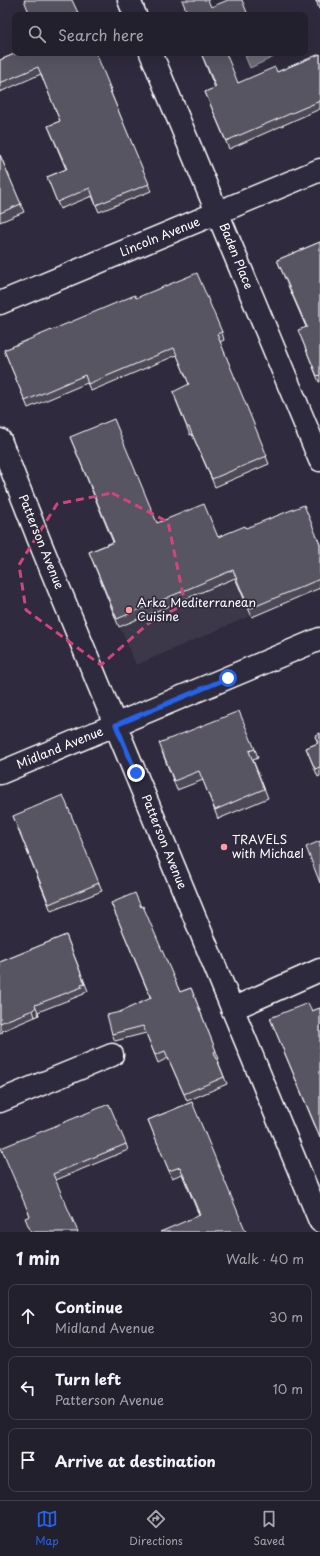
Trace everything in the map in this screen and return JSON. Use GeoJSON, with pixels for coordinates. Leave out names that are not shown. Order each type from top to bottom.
{"type":"FeatureCollection","features":[{"type":"Feature","properties":{"kind":"street"},"geometry":{"type":"LineString","coordinates":[[129,0],[134,12]]}},
{"type":"Feature","properties":{"kind":"street","name":"Baden Place"},"geometry":{"type":"LineString","coordinates":[[152,56],[320,460]]}},
{"type":"Feature","properties":{"kind":"street","name":"Lincoln Avenue"},"geometry":{"type":"LineString","coordinates":[[0,303],[320,170]]}},
{"type":"Feature","properties":{"kind":"street","name":"Patterson Avenue"},"geometry":{"type":"LineString","coordinates":[[0,440],[39,540],[320,1221]]}},
{"type":"Feature","properties":{"kind":"street","name":"Midland Avenue"},"geometry":{"type":"LineString","coordinates":[[0,773],[320,639]]}},
{"type":"Feature","properties":{"kind":"street"},"geometry":{"type":"LineString","coordinates":[[232,1009],[320,970]]}},
{"type":"Feature","properties":{"kind":"street"},"geometry":{"type":"LineString","coordinates":[[0,1101],[112,1055]]}},
{"type":"Feature","properties":{"kind":"highlighted area"},"geometry":{"type":"Polygon","coordinates":[[[112,493],[168,522],[185,604],[149,623],[101,665],[26,610],[19,565],[57,504],[112,493]]]}},
{"type":"Feature","properties":{"kind":"shaded area"},"geometry":{"type":"Polygon","coordinates":[[[245,56],[274,57],[250,68],[245,56]]]}},
{"type":"Feature","properties":{"kind":"shaded area"},"geometry":{"type":"Polygon","coordinates":[[[203,504],[250,616],[136,665],[88,552],[203,504]]]}},
{"type":"Feature","properties":{"kind":"building"},"geometry":{"type":"Polygon","coordinates":[[[24,0],[72,0],[78,12],[29,12],[24,0]]]}},
{"type":"Feature","properties":{"kind":"building"},"geometry":{"type":"Polygon","coordinates":[[[182,0],[208,0],[211,7],[228,0],[242,0],[247,12],[187,12],[182,0]]]}},
{"type":"Feature","properties":{"kind":"building"},"geometry":{"type":"Polygon","coordinates":[[[320,54],[320,101],[226,141],[205,92],[216,87],[202,56],[227,56],[238,83],[275,67],[277,72],[320,54]]]}},
{"type":"Feature","properties":{"kind":"building"},"geometry":{"type":"Polygon","coordinates":[[[12,55],[97,56],[109,85],[108,86],[149,184],[96,205],[90,188],[57,202],[47,177],[67,169],[48,126],[60,121],[38,67],[0,83],[0,60],[12,55]]]}},
{"type":"Feature","properties":{"kind":"building"},"geometry":{"type":"Polygon","coordinates":[[[0,155],[21,204],[0,213],[0,155]]]}},
{"type":"Feature","properties":{"kind":"building"},"geometry":{"type":"Polygon","coordinates":[[[320,242],[320,375],[317,376],[298,330],[307,327],[277,260],[320,242]]]}},
{"type":"Feature","properties":{"kind":"building"},"geometry":{"type":"Polygon","coordinates":[[[197,273],[222,332],[217,334],[267,456],[212,479],[189,427],[187,427],[173,392],[189,384],[174,348],[88,384],[85,375],[25,401],[4,350],[135,295],[136,298],[197,273]]]}},
{"type":"Feature","properties":{"kind":"building"},"geometry":{"type":"Polygon","coordinates":[[[114,419],[157,523],[204,504],[218,537],[245,526],[246,528],[304,505],[320,544],[320,579],[249,609],[233,570],[117,619],[89,552],[114,542],[70,437],[114,419]]]}},
{"type":"Feature","properties":{"kind":"building"},"geometry":{"type":"Polygon","coordinates":[[[239,711],[255,749],[249,751],[264,789],[215,810],[199,771],[174,781],[159,743],[239,711]]]}},
{"type":"Feature","properties":{"kind":"building"},"geometry":{"type":"Polygon","coordinates":[[[320,733],[320,767],[315,769],[306,748],[318,743],[315,736],[320,733]]]}},
{"type":"Feature","properties":{"kind":"building"},"geometry":{"type":"Polygon","coordinates":[[[63,795],[99,883],[49,904],[13,816],[63,795]]]}},
{"type":"Feature","properties":{"kind":"building"},"geometry":{"type":"Polygon","coordinates":[[[320,841],[320,883],[306,847],[320,841]]]}},
{"type":"Feature","properties":{"kind":"building"},"geometry":{"type":"Polygon","coordinates":[[[135,893],[141,907],[143,906],[180,992],[191,988],[216,1051],[214,1052],[224,1077],[184,1094],[165,1051],[155,1055],[143,1026],[112,1034],[107,1015],[120,1012],[151,998],[111,903],[135,893]]]}},
{"type":"Feature","properties":{"kind":"building"},"geometry":{"type":"Polygon","coordinates":[[[66,935],[85,984],[81,985],[82,987],[35,1005],[36,1007],[33,1010],[0,1023],[0,962],[66,935]]]}},
{"type":"Feature","properties":{"kind":"building"},"geometry":{"type":"Polygon","coordinates":[[[308,1003],[312,1011],[320,1008],[320,1137],[270,1018],[308,1003]]]}},
{"type":"Feature","properties":{"kind":"building"},"geometry":{"type":"Polygon","coordinates":[[[192,1102],[246,1232],[160,1232],[200,1215],[180,1167],[169,1171],[148,1120],[192,1102]]]}},
{"type":"Feature","properties":{"kind":"building"},"geometry":{"type":"Polygon","coordinates":[[[109,1104],[126,1144],[53,1174],[78,1232],[31,1232],[25,1218],[30,1216],[1,1148],[109,1104]]]}},
{"type":"Feature","properties":{"kind":"place","name":"Arka Mediterranean Cuisine"},"geometry":{"type":"Point","coordinates":[129,610]}},
{"type":"Feature","properties":{"kind":"place","name":"TRAVELS with Michael"},"geometry":{"type":"Point","coordinates":[224,847]}},
{"type":"Feature","properties":{"kind":"route"},"geometry":{"type":"LineString","coordinates":[[136,773],[116,725],[228,678]]}}]}
